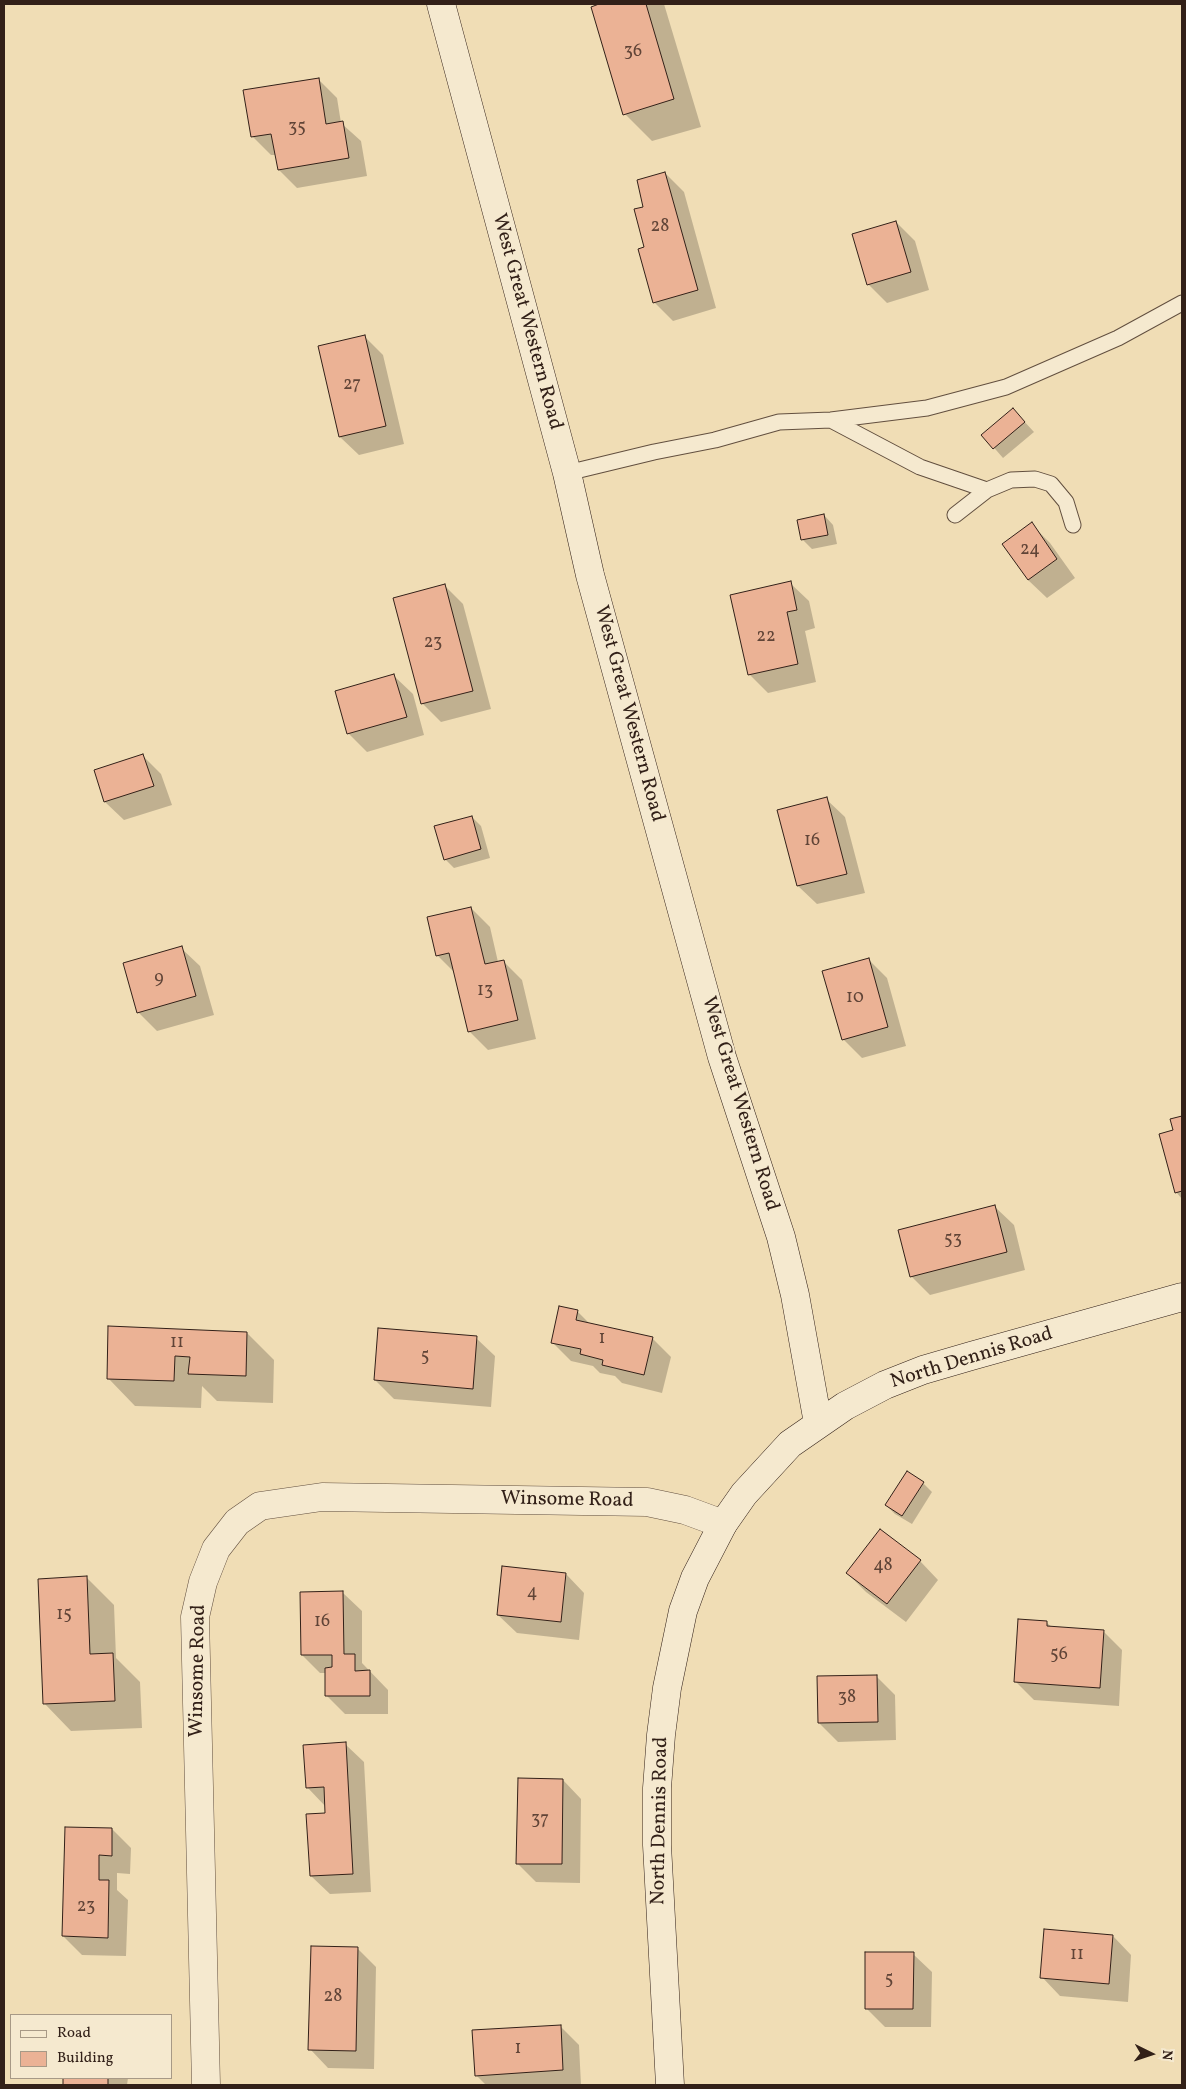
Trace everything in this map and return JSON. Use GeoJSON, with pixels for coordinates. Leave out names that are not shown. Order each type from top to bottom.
{"type":"FeatureCollection","features":[{"type":"Feature","properties":{"kind":"street","name":"West Great Western Road"},"geometry":{"type":"LineString","coordinates":[[441,4],[567,473],[590,575],[722,1056],[781,1237],[795,1295],[818,1423]]}},
{"type":"Feature","properties":{"kind":"street","name":"North Dennis Road"},"geometry":{"type":"LineString","coordinates":[[670,2085],[657,1845],[657,1788],[661,1735],[667,1688],[684,1612],[695,1578],[723,1524],[744,1494],[790,1444],[818,1423],[885,1385],[923,1370],[1182,1297]]}},
{"type":"Feature","properties":{"kind":"street","name":"Winsome Road"},"geometry":{"type":"LineString","coordinates":[[206,2085],[195,1617],[203,1582],[216,1549],[237,1522],[260,1506],[322,1497],[647,1502],[686,1510],[723,1524]]}},
{"type":"Feature","properties":{"kind":"lane"},"geometry":{"type":"LineString","coordinates":[[567,473],[654,452],[715,440],[779,422],[831,420],[927,408],[1006,387],[1118,338],[1182,303]]}},
{"type":"Feature","properties":{"kind":"lane"},"geometry":{"type":"LineString","coordinates":[[831,420],[920,467],[986,490]]}},
{"type":"Feature","properties":{"kind":"lane"},"geometry":{"type":"LineString","coordinates":[[955,515],[986,490],[1011,480],[1035,479],[1051,484],[1066,502],[1073,525]]}},
{"type":"Feature","properties":{"kind":"building"},"geometry":{"type":"Polygon","coordinates":[[[599,4],[646,4],[674,99],[623,115],[591,7],[599,4]]]}},
{"type":"Feature","properties":{"kind":"building"},"geometry":{"type":"Polygon","coordinates":[[[319,78],[326,124],[343,121],[349,158],[278,170],[271,134],[251,137],[243,90],[319,78]]]}},
{"type":"Feature","properties":{"kind":"building"},"geometry":{"type":"Polygon","coordinates":[[[665,172],[698,290],[653,303],[638,249],[644,247],[634,209],[643,207],[637,180],[665,172]]]}},
{"type":"Feature","properties":{"kind":"building"},"geometry":{"type":"Polygon","coordinates":[[[896,221],[911,272],[867,285],[852,234],[896,221]]]}},
{"type":"Feature","properties":{"kind":"building"},"geometry":{"type":"Polygon","coordinates":[[[365,335],[386,426],[339,437],[318,346],[365,335]]]}},
{"type":"Feature","properties":{"kind":"building"},"geometry":{"type":"Polygon","coordinates":[[[1013,408],[1025,422],[993,449],[981,435],[1013,408]]]}},
{"type":"Feature","properties":{"kind":"building"},"geometry":{"type":"Polygon","coordinates":[[[824,514],[828,535],[801,540],[797,520],[824,514]]]}},
{"type":"Feature","properties":{"kind":"building"},"geometry":{"type":"Polygon","coordinates":[[[1032,522],[1057,559],[1028,580],[1002,544],[1032,522]]]}},
{"type":"Feature","properties":{"kind":"building"},"geometry":{"type":"Polygon","coordinates":[[[791,581],[797,610],[787,612],[798,664],[748,675],[730,595],[791,581]]]}},
{"type":"Feature","properties":{"kind":"building"},"geometry":{"type":"Polygon","coordinates":[[[445,584],[473,691],[421,704],[393,598],[445,584]]]}},
{"type":"Feature","properties":{"kind":"building"},"geometry":{"type":"Polygon","coordinates":[[[394,674],[407,717],[347,734],[335,691],[394,674]]]}},
{"type":"Feature","properties":{"kind":"building"},"geometry":{"type":"Polygon","coordinates":[[[143,754],[154,786],[104,802],[94,770],[143,754]]]}},
{"type":"Feature","properties":{"kind":"building"},"geometry":{"type":"Polygon","coordinates":[[[827,797],[847,874],[797,886],[777,810],[827,797]]]}},
{"type":"Feature","properties":{"kind":"building"},"geometry":{"type":"Polygon","coordinates":[[[472,816],[481,849],[444,860],[434,826],[472,816]]]}},
{"type":"Feature","properties":{"kind":"building"},"geometry":{"type":"Polygon","coordinates":[[[471,907],[485,964],[504,960],[518,1020],[468,1032],[449,953],[436,956],[427,917],[471,907]]]}},
{"type":"Feature","properties":{"kind":"building"},"geometry":{"type":"Polygon","coordinates":[[[182,946],[196,996],[137,1013],[123,963],[182,946]]]}},
{"type":"Feature","properties":{"kind":"building"},"geometry":{"type":"Polygon","coordinates":[[[869,958],[888,1027],[842,1040],[822,971],[869,958]]]}},
{"type":"Feature","properties":{"kind":"building"},"geometry":{"type":"Polygon","coordinates":[[[1182,1116],[1182,1191],[1175,1193],[1159,1134],[1173,1130],[1170,1119],[1182,1116]]]}},
{"type":"Feature","properties":{"kind":"building"},"geometry":{"type":"Polygon","coordinates":[[[995,1205],[1007,1252],[910,1277],[898,1230],[995,1205]]]}},
{"type":"Feature","properties":{"kind":"building"},"geometry":{"type":"Polygon","coordinates":[[[559,1306],[578,1310],[576,1320],[653,1337],[644,1375],[602,1365],[603,1360],[580,1354],[581,1349],[551,1343],[559,1306]]]}},
{"type":"Feature","properties":{"kind":"building"},"geometry":{"type":"Polygon","coordinates":[[[108,1326],[247,1332],[246,1376],[188,1374],[190,1357],[175,1356],[174,1381],[107,1379],[108,1326]]]}},
{"type":"Feature","properties":{"kind":"building"},"geometry":{"type":"Polygon","coordinates":[[[378,1328],[477,1336],[473,1389],[374,1380],[378,1328]]]}},
{"type":"Feature","properties":{"kind":"building"},"geometry":{"type":"Polygon","coordinates":[[[907,1471],[924,1482],[902,1516],[885,1505],[907,1471]]]}},
{"type":"Feature","properties":{"kind":"building"},"geometry":{"type":"Polygon","coordinates":[[[880,1529],[921,1560],[887,1604],[846,1573],[880,1529]]]}},
{"type":"Feature","properties":{"kind":"building"},"geometry":{"type":"Polygon","coordinates":[[[502,1566],[566,1573],[561,1622],[497,1615],[502,1566]]]}},
{"type":"Feature","properties":{"kind":"building"},"geometry":{"type":"Polygon","coordinates":[[[87,1576],[90,1654],[113,1653],[115,1701],[43,1704],[38,1579],[87,1576]]]}},
{"type":"Feature","properties":{"kind":"building"},"geometry":{"type":"Polygon","coordinates":[[[343,1591],[344,1654],[355,1654],[355,1671],[370,1670],[370,1696],[325,1696],[325,1668],[332,1667],[332,1655],[301,1655],[300,1592],[343,1591]]]}},
{"type":"Feature","properties":{"kind":"building"},"geometry":{"type":"Polygon","coordinates":[[[1018,1619],[1047,1621],[1047,1626],[1104,1630],[1100,1688],[1014,1682],[1018,1619]]]}},
{"type":"Feature","properties":{"kind":"building"},"geometry":{"type":"Polygon","coordinates":[[[877,1675],[878,1722],[818,1723],[817,1676],[877,1675]]]}},
{"type":"Feature","properties":{"kind":"building"},"geometry":{"type":"Polygon","coordinates":[[[346,1742],[353,1874],[310,1876],[306,1814],[325,1813],[324,1787],[306,1788],[303,1745],[346,1742]]]}},
{"type":"Feature","properties":{"kind":"building"},"geometry":{"type":"Polygon","coordinates":[[[518,1778],[563,1779],[562,1864],[516,1864],[518,1778]]]}},
{"type":"Feature","properties":{"kind":"building"},"geometry":{"type":"Polygon","coordinates":[[[65,1827],[112,1828],[112,1856],[99,1855],[99,1880],[109,1880],[108,1938],[62,1936],[65,1827]]]}},
{"type":"Feature","properties":{"kind":"building"},"geometry":{"type":"Polygon","coordinates":[[[1044,1929],[1113,1935],[1109,1984],[1040,1978],[1044,1929]]]}},
{"type":"Feature","properties":{"kind":"building"},"geometry":{"type":"Polygon","coordinates":[[[311,1946],[358,1947],[356,2051],[308,2050],[311,1946]]]}},
{"type":"Feature","properties":{"kind":"building"},"geometry":{"type":"Polygon","coordinates":[[[865,1952],[914,1952],[913,2009],[865,2009],[865,1952]]]}},
{"type":"Feature","properties":{"kind":"building"},"geometry":{"type":"Polygon","coordinates":[[[561,2025],[563,2070],[475,2076],[472,2030],[561,2025]]]}},
{"type":"Feature","properties":{"kind":"building"},"geometry":{"type":"Polygon","coordinates":[[[63,2079],[108,2079],[108,2085],[63,2085],[63,2079]]]}}]}
